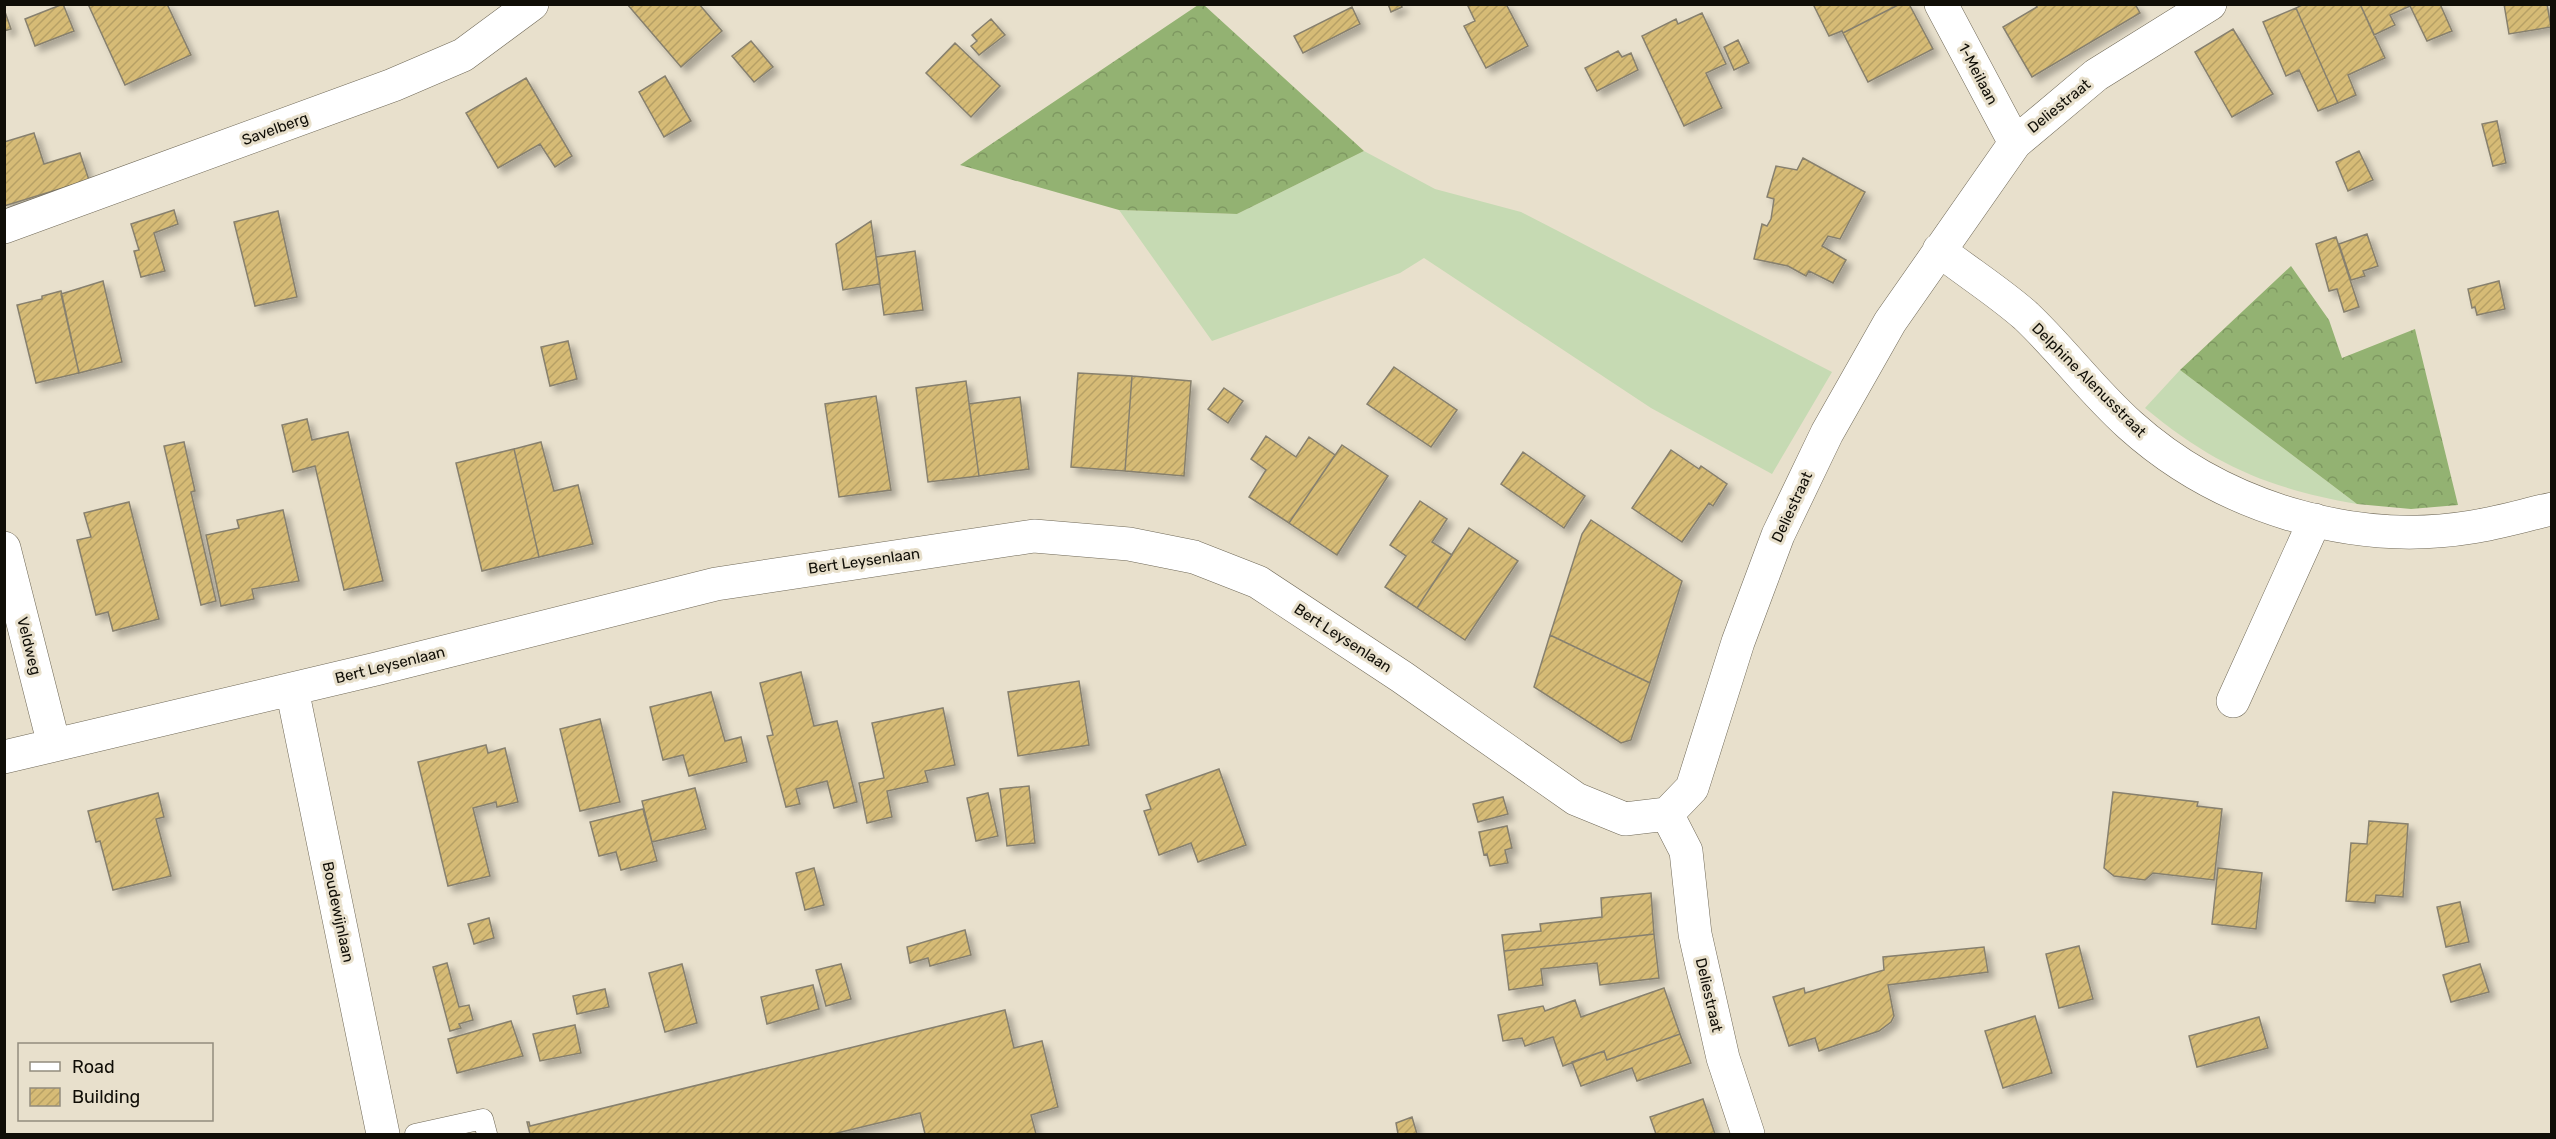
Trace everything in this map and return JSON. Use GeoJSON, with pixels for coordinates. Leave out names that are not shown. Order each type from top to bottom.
{"type":"FeatureCollection","features":[{"type":"Feature","properties":{"kind":"street","name":"Savelberg"},"geometry":{"type":"LineString","coordinates":[[4,227],[403,80],[463,55],[532,4]]}},
{"type":"Feature","properties":{"kind":"street","name":"1-Meilaan"},"geometry":{"type":"LineString","coordinates":[[1941,4],[2015,143]]}},
{"type":"Feature","properties":{"kind":"street","name":"Deliestraat"},"geometry":{"type":"LineString","coordinates":[[1748,1134],[1723,1058],[1695,934],[1686,851],[1667,814],[1692,788],[1738,642],[1778,535],[1827,433],[1890,322],[2015,143],[2096,75],[2210,4]]}},
{"type":"Feature","properties":{"kind":"street","name":"Delphine Alenusstraat"},"geometry":{"type":"LineString","coordinates":[[1939,250],[2025,316],[2130,425],[2167,454],[2214,485],[2264,506],[2315,520],[2391,532],[2471,528],[2552,509]]}},
{"type":"Feature","properties":{"kind":"street"},"geometry":{"type":"LineString","coordinates":[[2233,701],[2315,520]]}},
{"type":"Feature","properties":{"kind":"street","name":"Bert Leysenlaan"},"geometry":{"type":"LineString","coordinates":[[4,757],[292,689],[716,584],[1034,536],[1129,544],[1194,557],[1258,582],[1402,677],[1576,799],[1625,819],[1667,814]]}},
{"type":"Feature","properties":{"kind":"street","name":"Veldweg"},"geometry":{"type":"LineString","coordinates":[[4,548],[54,745]]}},
{"type":"Feature","properties":{"kind":"street","name":"Boudewijnlaan"},"geometry":{"type":"LineString","coordinates":[[292,689],[383,1134]]}},
{"type":"Feature","properties":{"kind":"lane"},"geometry":{"type":"LineString","coordinates":[[415,1134],[483,1119],[487,1134]]}},
{"type":"Feature","properties":{"kind":"green space"},"geometry":{"type":"Polygon","coordinates":[[[1198,5],[1204,5],[1364,151],[1237,214],[1119,210],[960,165],[1198,5]]]}},
{"type":"Feature","properties":{"kind":"green space"},"geometry":{"type":"Polygon","coordinates":[[[1364,151],[1435,189],[1521,212],[1832,372],[1772,474],[1651,408],[1424,258],[1400,273],[1212,341],[1119,210],[1237,214],[1364,151]]]}},
{"type":"Feature","properties":{"kind":"green space"},"geometry":{"type":"Polygon","coordinates":[[[2291,266],[2329,320],[2342,358],[2415,329],[2458,505],[2411,509],[2357,504],[2180,370],[2291,266]]]}},
{"type":"Feature","properties":{"kind":"green space"},"geometry":{"type":"Polygon","coordinates":[[[2180,370],[2357,504],[2296,490],[2244,472],[2219,460],[2171,428],[2145,408],[2180,370]]]}},
{"type":"Feature","properties":{"kind":"building"},"geometry":{"type":"Polygon","coordinates":[[[63,4],[74,31],[35,46],[25,19],[63,4]]]}},
{"type":"Feature","properties":{"kind":"building"},"geometry":{"type":"Polygon","coordinates":[[[88,4],[167,4],[191,55],[125,85],[88,4]]]}},
{"type":"Feature","properties":{"kind":"building"},"geometry":{"type":"Polygon","coordinates":[[[627,4],[699,4],[722,31],[681,67],[627,4]]]}},
{"type":"Feature","properties":{"kind":"building"},"geometry":{"type":"Polygon","coordinates":[[[1388,4],[1401,4],[1402,7],[1391,12],[1388,4]]]}},
{"type":"Feature","properties":{"kind":"building"},"geometry":{"type":"Polygon","coordinates":[[[1467,4],[1506,4],[1528,46],[1486,68],[1464,26],[1475,21],[1467,4]]]}},
{"type":"Feature","properties":{"kind":"building"},"geometry":{"type":"Polygon","coordinates":[[[1813,4],[1900,4],[1843,33],[1842,31],[1829,36],[1813,4]]]}},
{"type":"Feature","properties":{"kind":"building"},"geometry":{"type":"Polygon","coordinates":[[[1900,4],[1909,4],[1933,49],[1868,82],[1843,33],[1900,4]]]}},
{"type":"Feature","properties":{"kind":"building"},"geometry":{"type":"Polygon","coordinates":[[[2035,4],[2135,4],[2140,13],[2032,77],[2003,27],[2037,7],[2035,4]]]}},
{"type":"Feature","properties":{"kind":"building"},"geometry":{"type":"Polygon","coordinates":[[[2304,4],[2360,4],[2385,58],[2348,75],[2356,95],[2338,103],[2296,8],[2304,4]]]}},
{"type":"Feature","properties":{"kind":"building"},"geometry":{"type":"Polygon","coordinates":[[[2360,4],[2440,4],[2452,31],[2427,41],[2410,6],[2390,15],[2395,25],[2374,35],[2360,4]]]}},
{"type":"Feature","properties":{"kind":"building"},"geometry":{"type":"Polygon","coordinates":[[[2504,4],[2547,4],[2551,27],[2509,34],[2504,4]]]}},
{"type":"Feature","properties":{"kind":"building"},"geometry":{"type":"Polygon","coordinates":[[[1352,7],[1360,24],[1303,53],[1294,36],[1352,7]]]}},
{"type":"Feature","properties":{"kind":"building"},"geometry":{"type":"Polygon","coordinates":[[[2296,8],[2338,103],[2318,111],[2299,70],[2286,76],[2263,22],[2296,8]]]}},
{"type":"Feature","properties":{"kind":"building"},"geometry":{"type":"Polygon","coordinates":[[[4,9],[11,29],[4,31],[4,9]]]}},
{"type":"Feature","properties":{"kind":"building"},"geometry":{"type":"Polygon","coordinates":[[[1702,13],[1726,64],[1706,73],[1722,108],[1684,126],[1642,36],[1676,19],[1678,24],[1702,13]]]}},
{"type":"Feature","properties":{"kind":"building"},"geometry":{"type":"Polygon","coordinates":[[[991,19],[1005,35],[979,55],[971,46],[977,41],[972,35],[991,19]]]}},
{"type":"Feature","properties":{"kind":"building"},"geometry":{"type":"Polygon","coordinates":[[[2233,29],[2273,94],[2232,117],[2195,52],[2233,29]]]}},
{"type":"Feature","properties":{"kind":"building"},"geometry":{"type":"Polygon","coordinates":[[[1738,40],[1749,63],[1734,70],[1724,47],[1738,40]]]}},
{"type":"Feature","properties":{"kind":"building"},"geometry":{"type":"Polygon","coordinates":[[[751,41],[773,67],[754,82],[732,56],[751,41]]]}},
{"type":"Feature","properties":{"kind":"building"},"geometry":{"type":"Polygon","coordinates":[[[955,43],[1000,86],[971,117],[926,73],[955,43]]]}},
{"type":"Feature","properties":{"kind":"building"},"geometry":{"type":"Polygon","coordinates":[[[1618,51],[1622,57],[1631,53],[1638,70],[1597,91],[1585,68],[1618,51]]]}},
{"type":"Feature","properties":{"kind":"building"},"geometry":{"type":"Polygon","coordinates":[[[665,76],[691,121],[664,137],[639,92],[665,76]]]}},
{"type":"Feature","properties":{"kind":"building"},"geometry":{"type":"Polygon","coordinates":[[[526,78],[572,156],[555,167],[540,144],[498,168],[466,113],[526,78]]]}},
{"type":"Feature","properties":{"kind":"building"},"geometry":{"type":"Polygon","coordinates":[[[2497,121],[2506,163],[2493,166],[2482,124],[2497,121]]]}},
{"type":"Feature","properties":{"kind":"building"},"geometry":{"type":"Polygon","coordinates":[[[34,133],[44,164],[80,153],[89,180],[4,206],[4,142],[34,133]]]}},
{"type":"Feature","properties":{"kind":"building"},"geometry":{"type":"Polygon","coordinates":[[[2359,151],[2373,180],[2348,191],[2336,162],[2359,151]]]}},
{"type":"Feature","properties":{"kind":"building"},"geometry":{"type":"Polygon","coordinates":[[[1803,158],[1865,192],[1840,239],[1828,236],[1822,246],[1846,260],[1833,283],[1809,271],[1806,276],[1788,266],[1754,259],[1762,224],[1767,226],[1771,219],[1774,199],[1767,197],[1776,166],[1797,170],[1803,158]]]}},
{"type":"Feature","properties":{"kind":"building"},"geometry":{"type":"Polygon","coordinates":[[[174,210],[178,224],[154,233],[165,271],[141,277],[134,251],[139,250],[131,224],[174,210]]]}},
{"type":"Feature","properties":{"kind":"building"},"geometry":{"type":"Polygon","coordinates":[[[278,211],[297,297],[255,306],[234,222],[278,211]]]}},
{"type":"Feature","properties":{"kind":"building"},"geometry":{"type":"Polygon","coordinates":[[[871,221],[880,284],[843,290],[836,244],[871,221]]]}},
{"type":"Feature","properties":{"kind":"building"},"geometry":{"type":"Polygon","coordinates":[[[2367,234],[2378,266],[2363,271],[2365,276],[2351,280],[2339,244],[2367,234]]]}},
{"type":"Feature","properties":{"kind":"building"},"geometry":{"type":"Polygon","coordinates":[[[2336,237],[2359,307],[2344,312],[2337,289],[2329,291],[2316,244],[2336,237]]]}},
{"type":"Feature","properties":{"kind":"building"},"geometry":{"type":"Polygon","coordinates":[[[915,251],[923,310],[884,315],[876,257],[915,251]]]}},
{"type":"Feature","properties":{"kind":"building"},"geometry":{"type":"Polygon","coordinates":[[[103,281],[122,362],[79,373],[61,294],[103,281]]]}},
{"type":"Feature","properties":{"kind":"building"},"geometry":{"type":"Polygon","coordinates":[[[2499,281],[2505,309],[2477,315],[2475,307],[2472,308],[2468,289],[2499,281]]]}},
{"type":"Feature","properties":{"kind":"building"},"geometry":{"type":"Polygon","coordinates":[[[61,291],[79,373],[36,383],[17,305],[42,299],[42,296],[61,291]]]}},
{"type":"Feature","properties":{"kind":"building"},"geometry":{"type":"Polygon","coordinates":[[[568,341],[577,379],[550,386],[541,347],[568,341]]]}},
{"type":"Feature","properties":{"kind":"building"},"geometry":{"type":"Polygon","coordinates":[[[1394,367],[1457,410],[1431,447],[1367,404],[1394,367]]]}},
{"type":"Feature","properties":{"kind":"building"},"geometry":{"type":"Polygon","coordinates":[[[1078,373],[1132,376],[1125,471],[1071,467],[1078,373]]]}},
{"type":"Feature","properties":{"kind":"building"},"geometry":{"type":"Polygon","coordinates":[[[1132,376],[1191,381],[1184,476],[1125,471],[1132,376]]]}},
{"type":"Feature","properties":{"kind":"building"},"geometry":{"type":"Polygon","coordinates":[[[966,381],[979,476],[928,482],[916,388],[966,381]]]}},
{"type":"Feature","properties":{"kind":"building"},"geometry":{"type":"Polygon","coordinates":[[[1224,388],[1243,401],[1228,423],[1208,409],[1224,388]]]}},
{"type":"Feature","properties":{"kind":"building"},"geometry":{"type":"Polygon","coordinates":[[[876,396],[891,490],[839,497],[825,404],[876,396]]]}},
{"type":"Feature","properties":{"kind":"building"},"geometry":{"type":"Polygon","coordinates":[[[1020,397],[1029,469],[979,476],[969,404],[1020,397]]]}},
{"type":"Feature","properties":{"kind":"building"},"geometry":{"type":"Polygon","coordinates":[[[307,419],[312,440],[348,432],[383,581],[344,590],[315,466],[293,472],[282,425],[307,419]]]}},
{"type":"Feature","properties":{"kind":"building"},"geometry":{"type":"Polygon","coordinates":[[[1266,436],[1296,457],[1309,437],[1335,455],[1289,523],[1249,497],[1266,470],[1251,459],[1266,436]]]}},
{"type":"Feature","properties":{"kind":"building"},"geometry":{"type":"Polygon","coordinates":[[[184,442],[195,491],[191,492],[216,601],[201,605],[164,446],[184,442]]]}},
{"type":"Feature","properties":{"kind":"building"},"geometry":{"type":"Polygon","coordinates":[[[541,442],[554,491],[578,485],[593,544],[539,557],[514,449],[541,442]]]}},
{"type":"Feature","properties":{"kind":"building"},"geometry":{"type":"Polygon","coordinates":[[[1342,445],[1388,476],[1337,555],[1289,523],[1342,445]]]}},
{"type":"Feature","properties":{"kind":"building"},"geometry":{"type":"Polygon","coordinates":[[[514,449],[539,557],[482,571],[456,463],[514,449]]]}},
{"type":"Feature","properties":{"kind":"building"},"geometry":{"type":"Polygon","coordinates":[[[1671,450],[1699,469],[1701,466],[1727,484],[1713,506],[1709,503],[1682,542],[1632,508],[1671,450]]]}},
{"type":"Feature","properties":{"kind":"building"},"geometry":{"type":"Polygon","coordinates":[[[1523,452],[1585,496],[1564,528],[1501,484],[1523,452]]]}},
{"type":"Feature","properties":{"kind":"building"},"geometry":{"type":"Polygon","coordinates":[[[1420,501],[1447,519],[1432,542],[1452,555],[1417,608],[1385,587],[1406,556],[1390,545],[1420,501]]]}},
{"type":"Feature","properties":{"kind":"building"},"geometry":{"type":"Polygon","coordinates":[[[129,502],[159,619],[113,631],[108,612],[96,615],[77,540],[91,537],[84,513],[129,502]]]}},
{"type":"Feature","properties":{"kind":"building"},"geometry":{"type":"Polygon","coordinates":[[[283,510],[299,581],[252,589],[254,599],[221,606],[206,535],[239,528],[237,520],[283,510]]]}},
{"type":"Feature","properties":{"kind":"building"},"geometry":{"type":"Polygon","coordinates":[[[1591,520],[1682,581],[1650,683],[1550,635],[1582,534],[1591,520]]]}},
{"type":"Feature","properties":{"kind":"building"},"geometry":{"type":"Polygon","coordinates":[[[1469,528],[1518,561],[1465,640],[1417,608],[1469,528]]]}},
{"type":"Feature","properties":{"kind":"building"},"geometry":{"type":"Polygon","coordinates":[[[1550,635],[1650,683],[1631,740],[1621,743],[1534,687],[1550,635]]]}},
{"type":"Feature","properties":{"kind":"building"},"geometry":{"type":"Polygon","coordinates":[[[801,672],[814,726],[837,721],[857,802],[834,808],[827,781],[796,789],[800,804],[786,807],[767,736],[773,735],[760,683],[801,672]]]}},
{"type":"Feature","properties":{"kind":"building"},"geometry":{"type":"Polygon","coordinates":[[[1079,681],[1089,745],[1018,756],[1008,692],[1079,681]]]}},
{"type":"Feature","properties":{"kind":"building"},"geometry":{"type":"Polygon","coordinates":[[[711,692],[725,741],[741,737],[747,762],[689,776],[683,755],[663,760],[650,707],[711,692]]]}},
{"type":"Feature","properties":{"kind":"building"},"geometry":{"type":"Polygon","coordinates":[[[943,708],[955,765],[925,771],[928,782],[887,791],[892,817],[867,823],[859,783],[884,778],[872,723],[943,708]]]}},
{"type":"Feature","properties":{"kind":"building"},"geometry":{"type":"Polygon","coordinates":[[[600,719],[620,802],[580,811],[560,729],[600,719]]]}},
{"type":"Feature","properties":{"kind":"building"},"geometry":{"type":"Polygon","coordinates":[[[486,745],[488,753],[505,748],[518,802],[497,807],[496,802],[473,808],[490,876],[448,886],[418,762],[486,745]]]}},
{"type":"Feature","properties":{"kind":"building"},"geometry":{"type":"Polygon","coordinates":[[[1219,769],[1246,845],[1198,862],[1191,843],[1159,855],[1144,811],[1151,809],[1146,795],[1219,769]]]}},
{"type":"Feature","properties":{"kind":"building"},"geometry":{"type":"Polygon","coordinates":[[[1029,786],[1035,843],[1007,846],[1000,789],[1029,786]]]}},
{"type":"Feature","properties":{"kind":"building"},"geometry":{"type":"Polygon","coordinates":[[[695,788],[706,829],[652,842],[642,801],[695,788]]]}},
{"type":"Feature","properties":{"kind":"building"},"geometry":{"type":"Polygon","coordinates":[[[2113,792],[2198,802],[2197,806],[2222,809],[2214,880],[2153,873],[2145,880],[2114,876],[2104,868],[2113,792]]]}},
{"type":"Feature","properties":{"kind":"building"},"geometry":{"type":"Polygon","coordinates":[[[158,793],[164,817],[156,819],[171,876],[113,890],[100,841],[96,842],[88,811],[158,793]]]}},
{"type":"Feature","properties":{"kind":"building"},"geometry":{"type":"Polygon","coordinates":[[[988,793],[998,836],[976,841],[967,798],[988,793]]]}},
{"type":"Feature","properties":{"kind":"building"},"geometry":{"type":"Polygon","coordinates":[[[1503,797],[1508,814],[1478,822],[1473,804],[1503,797]]]}},
{"type":"Feature","properties":{"kind":"building"},"geometry":{"type":"Polygon","coordinates":[[[643,809],[657,861],[621,870],[616,852],[599,856],[590,822],[643,809]]]}},
{"type":"Feature","properties":{"kind":"building"},"geometry":{"type":"Polygon","coordinates":[[[2369,821],[2408,824],[2403,897],[2376,895],[2375,903],[2346,901],[2351,843],[2367,844],[2369,821]]]}},
{"type":"Feature","properties":{"kind":"building"},"geometry":{"type":"Polygon","coordinates":[[[1507,826],[1512,848],[1505,850],[1508,863],[1490,866],[1487,854],[1484,855],[1479,832],[1507,826]]]}},
{"type":"Feature","properties":{"kind":"building"},"geometry":{"type":"Polygon","coordinates":[[[814,868],[824,905],[805,910],[796,873],[814,868]]]}},
{"type":"Feature","properties":{"kind":"building"},"geometry":{"type":"Polygon","coordinates":[[[2218,868],[2262,873],[2256,929],[2212,924],[2218,868]]]}},
{"type":"Feature","properties":{"kind":"building"},"geometry":{"type":"Polygon","coordinates":[[[1651,893],[1654,934],[1504,951],[1502,935],[1541,931],[1540,924],[1602,917],[1601,898],[1651,893]]]}},
{"type":"Feature","properties":{"kind":"building"},"geometry":{"type":"Polygon","coordinates":[[[2460,902],[2469,942],[2446,947],[2437,907],[2460,902]]]}},
{"type":"Feature","properties":{"kind":"building"},"geometry":{"type":"Polygon","coordinates":[[[489,918],[494,938],[474,944],[468,924],[489,918]]]}},
{"type":"Feature","properties":{"kind":"building"},"geometry":{"type":"Polygon","coordinates":[[[965,930],[971,955],[930,966],[928,958],[910,963],[907,947],[965,930]]]}},
{"type":"Feature","properties":{"kind":"building"},"geometry":{"type":"Polygon","coordinates":[[[1654,934],[1659,978],[1600,985],[1597,963],[1541,969],[1543,985],[1509,990],[1504,951],[1654,934]]]}},
{"type":"Feature","properties":{"kind":"building"},"geometry":{"type":"Polygon","coordinates":[[[2079,946],[2093,999],[2059,1008],[2046,954],[2079,946]]]}},
{"type":"Feature","properties":{"kind":"building"},"geometry":{"type":"Polygon","coordinates":[[[1984,947],[1988,972],[1888,985],[1894,1016],[1891,1022],[1879,1031],[1819,1051],[1815,1038],[1789,1046],[1773,997],[1804,988],[1805,993],[1884,970],[1883,957],[1984,947]]]}},
{"type":"Feature","properties":{"kind":"building"},"geometry":{"type":"Polygon","coordinates":[[[447,963],[459,1007],[469,1005],[473,1020],[459,1024],[461,1028],[450,1031],[433,967],[447,963]]]}},
{"type":"Feature","properties":{"kind":"building"},"geometry":{"type":"Polygon","coordinates":[[[682,964],[697,1023],[665,1032],[649,973],[682,964]]]}},
{"type":"Feature","properties":{"kind":"building"},"geometry":{"type":"Polygon","coordinates":[[[841,964],[851,999],[826,1006],[816,970],[841,964]]]}},
{"type":"Feature","properties":{"kind":"building"},"geometry":{"type":"Polygon","coordinates":[[[2480,964],[2489,992],[2451,1002],[2443,975],[2480,964]]]}},
{"type":"Feature","properties":{"kind":"building"},"geometry":{"type":"Polygon","coordinates":[[[813,985],[819,1009],[767,1024],[761,997],[813,985]]]}},
{"type":"Feature","properties":{"kind":"building"},"geometry":{"type":"Polygon","coordinates":[[[1664,988],[1680,1034],[1607,1060],[1604,1051],[1563,1066],[1553,1037],[1525,1046],[1522,1038],[1503,1041],[1498,1015],[1543,1006],[1545,1011],[1575,1000],[1581,1017],[1664,988]]]}},
{"type":"Feature","properties":{"kind":"building"},"geometry":{"type":"Polygon","coordinates":[[[605,989],[609,1007],[577,1014],[573,996],[605,989]]]}},
{"type":"Feature","properties":{"kind":"building"},"geometry":{"type":"Polygon","coordinates":[[[1005,1010],[1014,1048],[1042,1041],[1058,1107],[1031,1115],[1036,1134],[925,1134],[920,1113],[833,1134],[530,1134],[527,1122],[530,1126],[1005,1010]]]}},
{"type":"Feature","properties":{"kind":"building"},"geometry":{"type":"Polygon","coordinates":[[[2035,1016],[2052,1073],[2003,1088],[1985,1031],[2035,1016]]]}},
{"type":"Feature","properties":{"kind":"building"},"geometry":{"type":"Polygon","coordinates":[[[2259,1017],[2268,1048],[2197,1067],[2189,1036],[2259,1017]]]}},
{"type":"Feature","properties":{"kind":"building"},"geometry":{"type":"Polygon","coordinates":[[[511,1021],[523,1056],[457,1073],[448,1039],[511,1021]]]}},
{"type":"Feature","properties":{"kind":"building"},"geometry":{"type":"Polygon","coordinates":[[[575,1025],[581,1053],[540,1061],[533,1034],[575,1025]]]}},
{"type":"Feature","properties":{"kind":"building"},"geometry":{"type":"Polygon","coordinates":[[[1680,1034],[1691,1063],[1637,1081],[1632,1068],[1581,1086],[1572,1062],[1604,1051],[1607,1060],[1680,1034]]]}},
{"type":"Feature","properties":{"kind":"building"},"geometry":{"type":"Polygon","coordinates":[[[1703,1099],[1715,1134],[1656,1134],[1650,1117],[1703,1099]]]}},
{"type":"Feature","properties":{"kind":"building"},"geometry":{"type":"Polygon","coordinates":[[[1412,1117],[1417,1134],[1398,1134],[1396,1123],[1412,1117]]]}}]}
